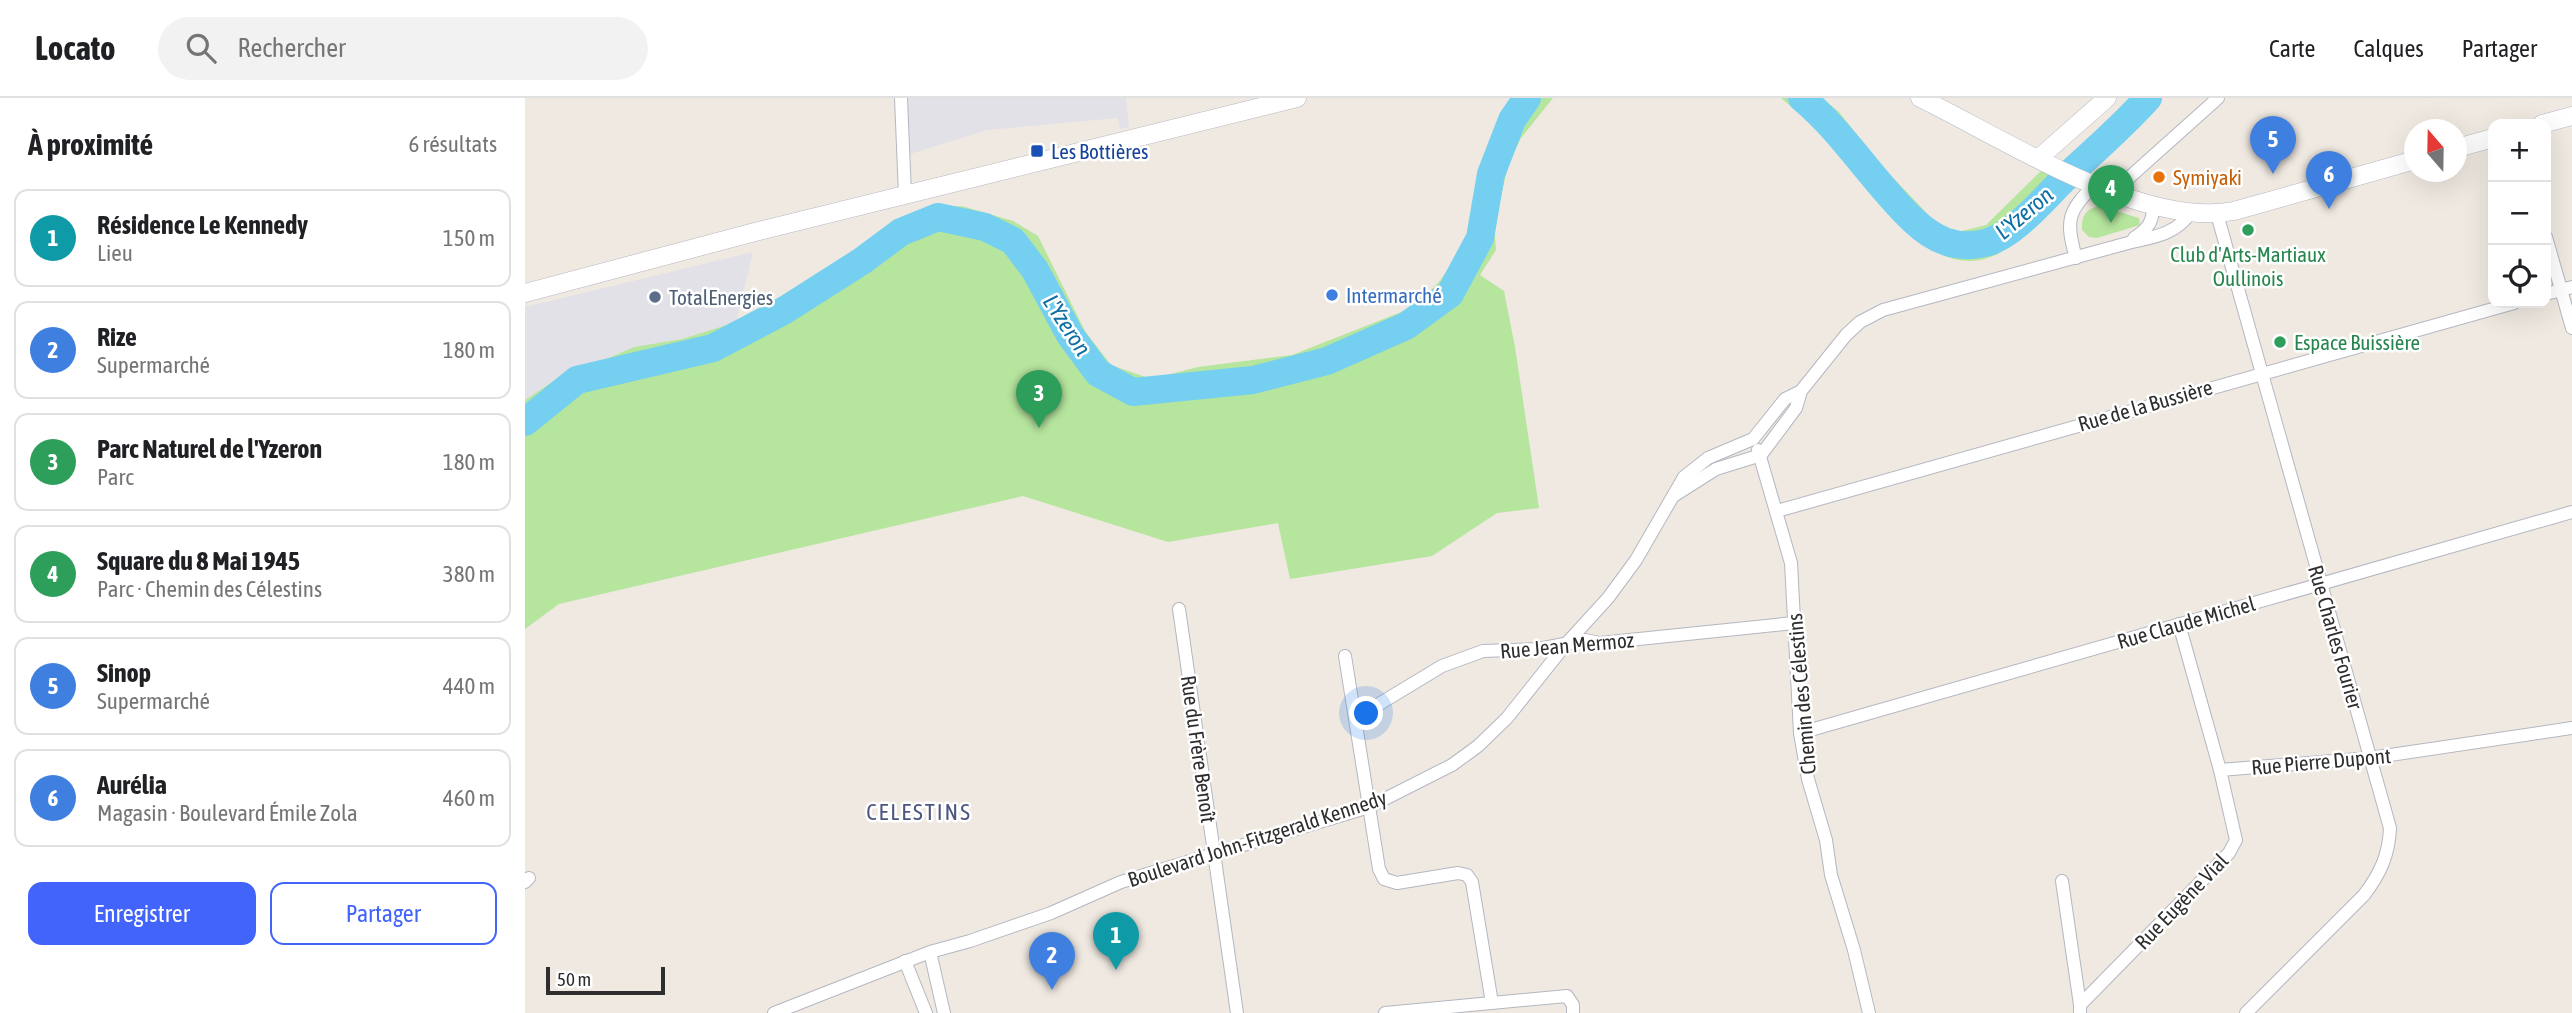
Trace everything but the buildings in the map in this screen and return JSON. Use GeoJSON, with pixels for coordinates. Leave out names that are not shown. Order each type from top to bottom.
{"type":"FeatureCollection","features":[{"type":"Feature","properties":{"kind":"main road"},"geometry":{"type":"LineString","coordinates":[[525,293],[755,232],[1297,98]]}},
{"type":"Feature","properties":{"kind":"main road"},"geometry":{"type":"LineString","coordinates":[[1920,98],[1943,104],[2043,160],[2089,182],[2154,205],[2191,212],[2217,214],[2254,206],[2404,163]]}},
{"type":"Feature","properties":{"kind":"main road"},"geometry":{"type":"LineString","coordinates":[[2043,160],[2107,98]]}},
{"type":"Feature","properties":{"kind":"main road"},"geometry":{"type":"LineString","coordinates":[[2551,122],[2572,116]]}},
{"type":"Feature","properties":{"kind":"main road"},"geometry":{"type":"LineString","coordinates":[[2467,145],[2488,139]]}},
{"type":"Feature","properties":{"kind":"street"},"geometry":{"type":"LineString","coordinates":[[901,98],[905,195]]}},
{"type":"Feature","properties":{"kind":"street"},"geometry":{"type":"LineString","coordinates":[[2113,192],[2218,98]]}},
{"type":"Feature","properties":{"kind":"street"},"geometry":{"type":"LineString","coordinates":[[2076,257],[2070,221],[2072,210],[2089,182]]}},
{"type":"Feature","properties":{"kind":"street"},"geometry":{"type":"LineString","coordinates":[[2128,243],[2148,229],[2153,222],[2154,205]]}},
{"type":"Feature","properties":{"kind":"street"},"geometry":{"type":"LineString","coordinates":[[1761,455],[1796,408],[1801,391],[1846,335],[1867,318],[1883,310],[2169,233],[2178,228],[2191,212]]}},
{"type":"Feature","properties":{"kind":"street","name":"Rue Charles Fourier"},"geometry":{"type":"LineString","coordinates":[[2217,214],[2390,828],[2386,858],[2378,878],[2246,1013]]}},
{"type":"Feature","properties":{"kind":"street"},"geometry":{"type":"LineString","coordinates":[[2548,245],[2567,288],[2572,328]]}},
{"type":"Feature","properties":{"kind":"street","name":"Rue de la Bussière"},"geometry":{"type":"LineString","coordinates":[[1777,511],[2261,372],[2496,308]]}},
{"type":"Feature","properties":{"kind":"street"},"geometry":{"type":"LineString","coordinates":[[1753,439],[1785,399],[1801,391]]}},
{"type":"Feature","properties":{"kind":"street","name":"Chemin des Célestins"},"geometry":{"type":"LineString","coordinates":[[1753,439],[1761,455],[1791,563],[1800,733],[1808,779],[1869,1013]]}},
{"type":"Feature","properties":{"kind":"street","name":"Boulevard John-Fitzgerald Kennedy"},"geometry":{"type":"LineString","coordinates":[[773,1013],[930,952],[1051,913],[1121,882],[1369,807],[1451,765],[1478,746],[1514,709],[1627,574],[1684,477],[1697,464],[1753,439]]}},
{"type":"Feature","properties":{"kind":"street","name":"Boulevard John-Fitzgerald Kennedy"},"geometry":{"type":"LineString","coordinates":[[1671,498],[1716,469],[1761,455]]}},
{"type":"Feature","properties":{"kind":"street","name":"Rue Claude Michel"},"geometry":{"type":"LineString","coordinates":[[1800,733],[2572,512]]}},
{"type":"Feature","properties":{"kind":"street","name":"Rue du Frère Benoît"},"geometry":{"type":"LineString","coordinates":[[1179,609],[1237,1013]]}},
{"type":"Feature","properties":{"kind":"street","name":"Rue Jean Mermoz"},"geometry":{"type":"LineString","coordinates":[[1356,719],[1443,666],[1483,652],[1538,649],[1585,640],[1600,643],[1794,623]]}},
{"type":"Feature","properties":{"kind":"street","name":"Rue Pierre Dupont"},"geometry":{"type":"LineString","coordinates":[[2179,624],[2220,770],[2370,758],[2572,728]]}},
{"type":"Feature","properties":{"kind":"street"},"geometry":{"type":"LineString","coordinates":[[1345,656],[1379,869],[1384,879],[1397,883],[1458,873],[1467,875],[1472,882],[1492,1003]]}},
{"type":"Feature","properties":{"kind":"street","name":"Rue Eugène Vial"},"geometry":{"type":"LineString","coordinates":[[2080,1009],[2229,853],[2236,840],[2220,770]]}},
{"type":"Feature","properties":{"kind":"street"},"geometry":{"type":"LineString","coordinates":[[2062,881],[2080,1009]]}},
{"type":"Feature","properties":{"kind":"street"},"geometry":{"type":"LineString","coordinates":[[930,952],[944,1013]]}},
{"type":"Feature","properties":{"kind":"street"},"geometry":{"type":"LineString","coordinates":[[905,961],[926,1013]]}},
{"type":"Feature","properties":{"kind":"street"},"geometry":{"type":"LineString","coordinates":[[1385,1013],[1567,996],[1573,1005],[1573,1013]]}},
{"type":"Feature","properties":{"kind":"shaded area"},"geometry":{"type":"Polygon","coordinates":[[[908,98],[1126,98],[1129,127],[1120,129],[1118,118],[987,130],[910,154],[908,98]]]}},
{"type":"Feature","properties":{"kind":"shaded area"},"geometry":{"type":"Polygon","coordinates":[[[753,252],[736,322],[682,339],[634,347],[552,382],[525,400],[525,307],[753,252]]]}},
{"type":"Feature","properties":{"kind":"green space"},"geometry":{"type":"Polygon","coordinates":[[[1511,98],[1553,98],[1521,138],[1509,162],[1494,225],[1496,250],[1480,275],[1504,291],[1539,508],[1497,513],[1432,556],[1290,579],[1278,523],[1168,542],[1023,496],[559,604],[525,629],[525,400],[552,382],[634,347],[682,339],[736,322],[818,280],[890,224],[931,209],[962,206],[1013,221],[1038,236],[1085,331],[1111,365],[1151,379],[1198,367],[1292,355],[1414,307],[1438,283],[1457,257],[1471,230],[1480,165],[1511,98]]]}},
{"type":"Feature","properties":{"kind":"green space"},"geometry":{"type":"Polygon","coordinates":[[[1781,98],[1822,98],[1839,112],[1879,163],[1938,225],[1950,231],[1986,225],[2047,165],[2081,183],[1998,254],[1972,261],[1947,257],[1924,245],[1902,226],[1829,140],[1781,98]]]}},
{"type":"Feature","properties":{"kind":"green space"},"geometry":{"type":"Polygon","coordinates":[[[2100,206],[2139,218],[2140,225],[2097,238],[2089,237],[2082,230],[2082,221],[2088,211],[2100,206]]]}},
{"type":"Feature","properties":{"kind":"waterway","name":"L'Yzeron"},"geometry":{"type":"LineString","coordinates":[[525,422],[577,380],[713,348],[785,310],[862,261],[901,232],[938,217],[985,227],[1013,241],[1035,270],[1070,335],[1098,373],[1133,392],[1253,380],[1327,361],[1406,326],[1450,294],[1480,238],[1491,174],[1512,120],[1527,98]]}},
{"type":"Feature","properties":{"kind":"waterway","name":"L'Yzeron"},"geometry":{"type":"LineString","coordinates":[[1802,98],[1832,127],[1913,220],[1937,238],[1964,245],[1996,239],[2018,224],[2148,98]]}},
{"type":"Feature","properties":{"kind":"place","name":"Les Bottières"},"geometry":{"type":"Point","coordinates":[1037,151]}},
{"type":"Feature","properties":{"kind":"place","name":"Sinop"},"geometry":{"type":"Point","coordinates":[2273,174]}},
{"type":"Feature","properties":{"kind":"place","name":"Symiyaki"},"geometry":{"type":"Point","coordinates":[2159,177]}},
{"type":"Feature","properties":{"kind":"place","name":"Aurélia"},"geometry":{"type":"Point","coordinates":[2329,209]}},
{"type":"Feature","properties":{"kind":"place","name":"Square du 8 Mai 1945"},"geometry":{"type":"Point","coordinates":[2111,223]}},
{"type":"Feature","properties":{"kind":"place","name":"Club d'Arts-Martiaux Oullinois"},"geometry":{"type":"Point","coordinates":[2248,230]}},
{"type":"Feature","properties":{"kind":"place","name":"Intermarché"},"geometry":{"type":"Point","coordinates":[1332,295]}},
{"type":"Feature","properties":{"kind":"place","name":"TotalEnergies"},"geometry":{"type":"Point","coordinates":[655,297]}},
{"type":"Feature","properties":{"kind":"place","name":"Espace Buissière"},"geometry":{"type":"Point","coordinates":[2280,342]}},
{"type":"Feature","properties":{"kind":"place","name":"Parc Naturel de l'Yzeron"},"geometry":{"type":"Point","coordinates":[1039,428]}},
{"type":"Feature","properties":{"kind":"place","name":"Résidence Le Kennedy"},"geometry":{"type":"Point","coordinates":[1116,970]}},
{"type":"Feature","properties":{"kind":"place","name":"Rize"},"geometry":{"type":"Point","coordinates":[1052,990]}},
{"type":"Feature","properties":{"kind":"district","name":"CELESTINS"},"geometry":{"type":"Point","coordinates":[919,812]}}]}
